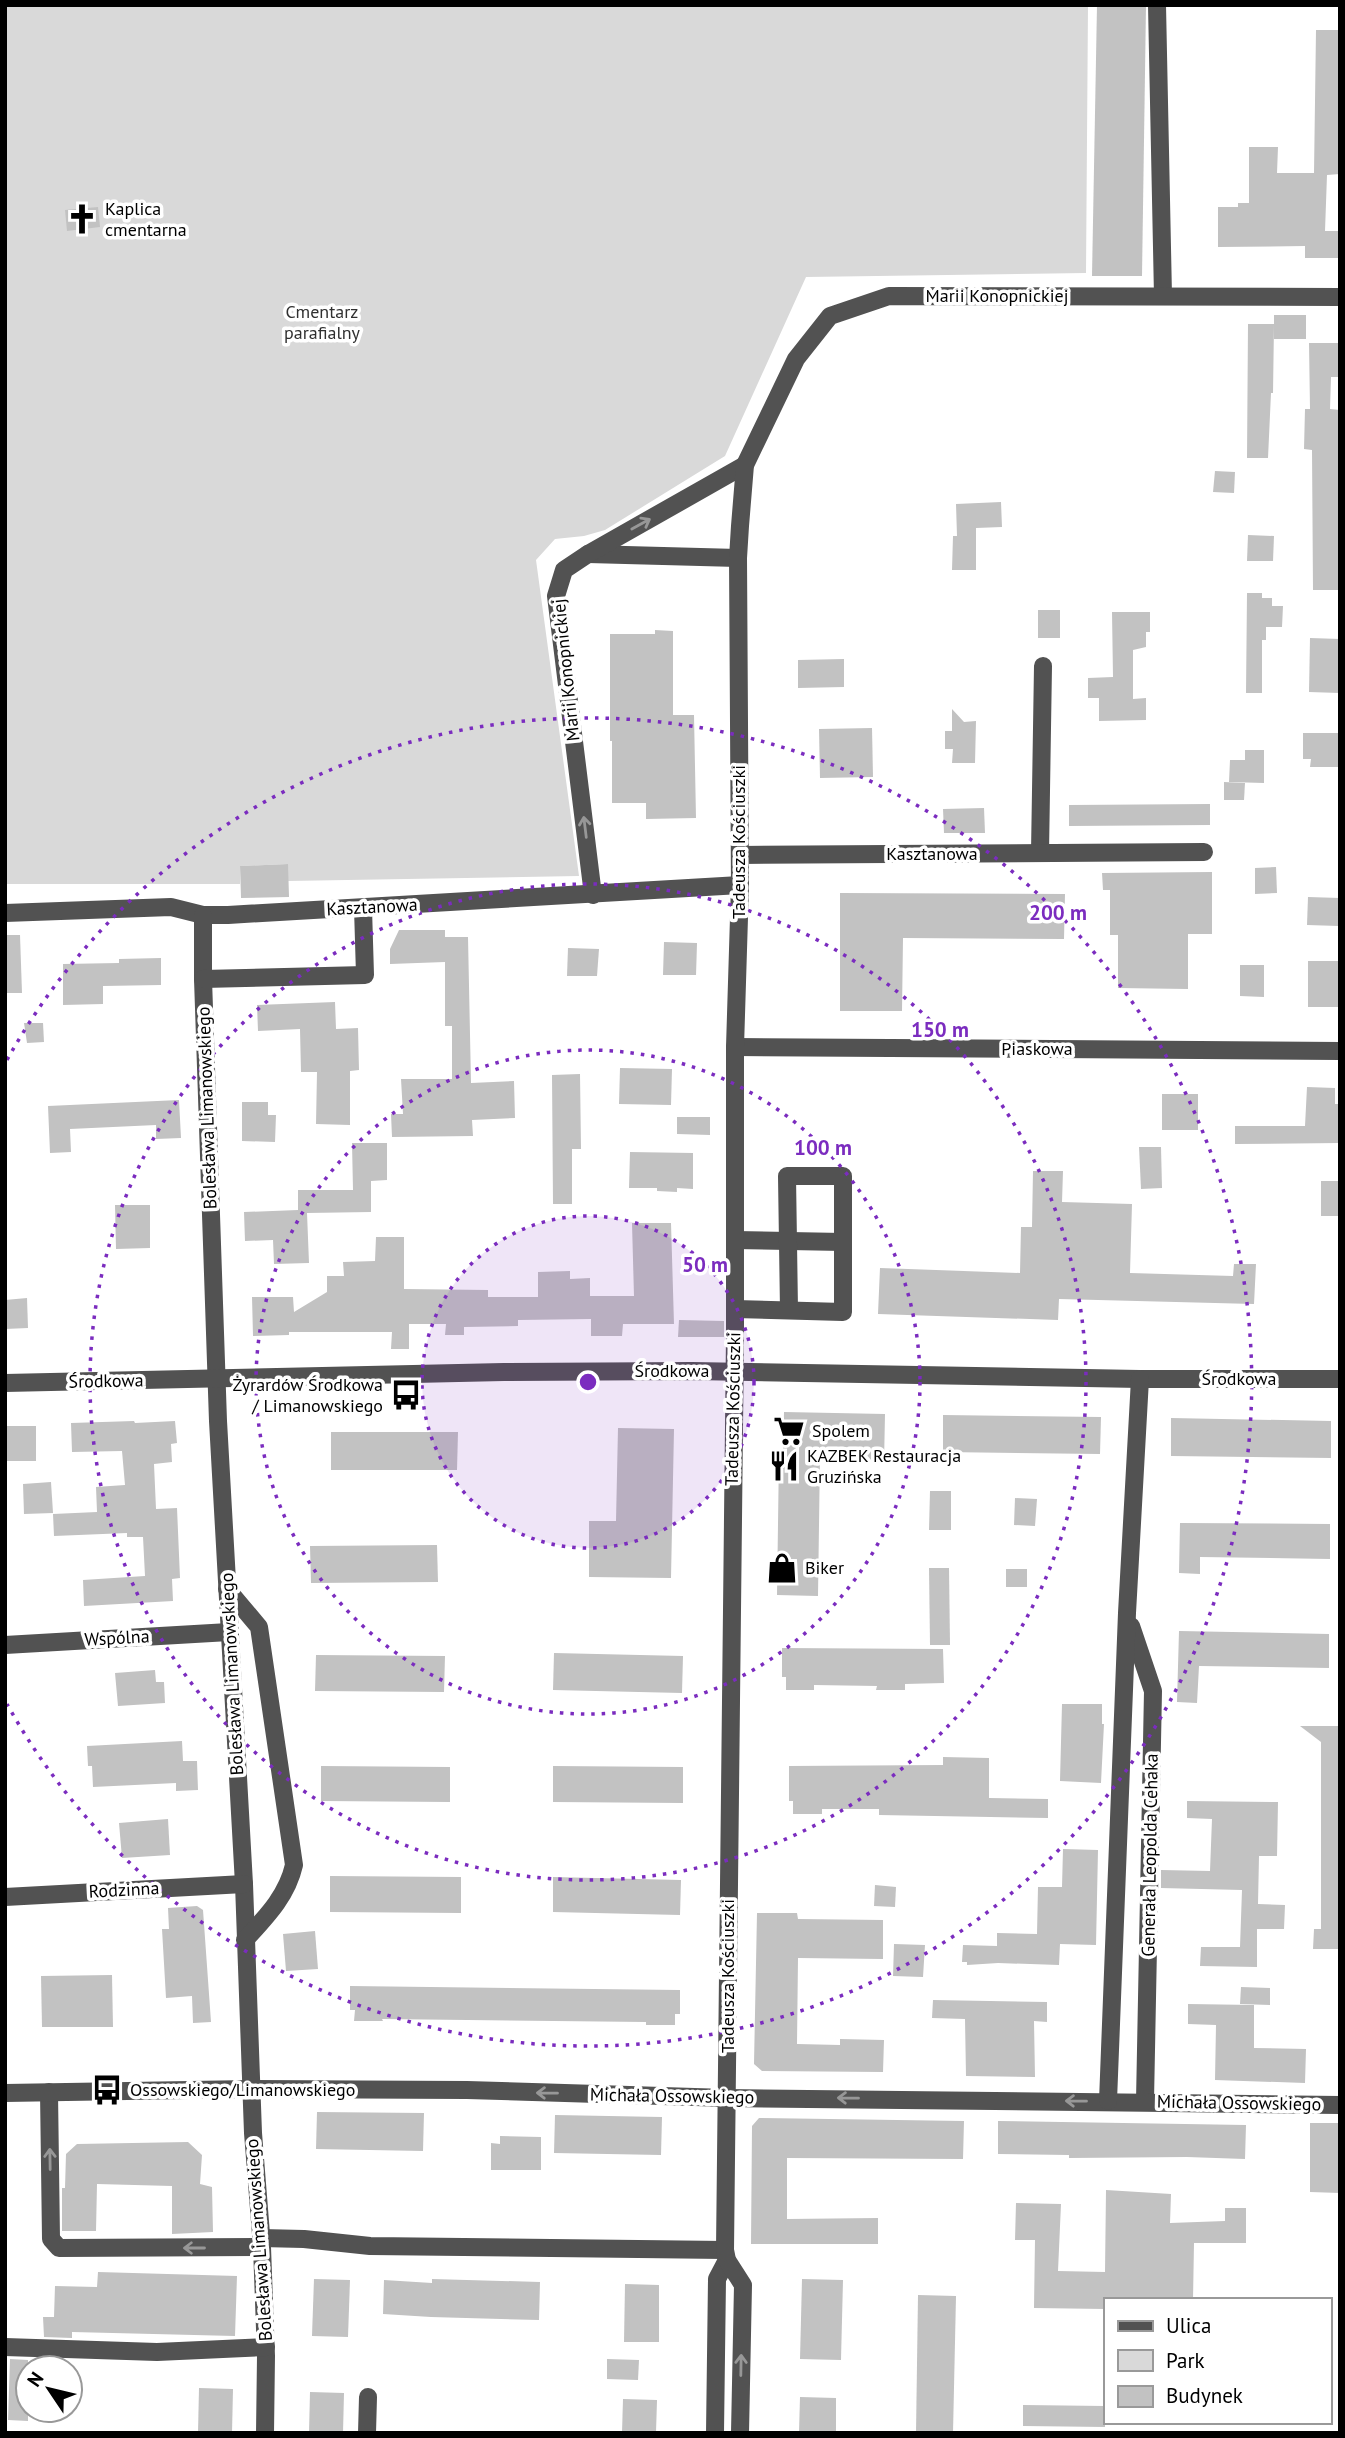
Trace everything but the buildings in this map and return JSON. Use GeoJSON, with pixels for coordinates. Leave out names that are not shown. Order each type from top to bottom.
{"type":"FeatureCollection","features":[{"type":"Feature","properties":{"kind":"street"},"geometry":{"type":"LineString","coordinates":[[1157,5],[1163,296]]}},
{"type":"Feature","properties":{"kind":"street","name":"Marii Konopnickiej"},"geometry":{"type":"LineString","coordinates":[[738,558],[746,465],[796,359],[830,316],[889,296],[1340,297]]}},
{"type":"Feature","properties":{"kind":"street","name":"Marii Konopnickiej"},"geometry":{"type":"LineString","coordinates":[[593,895],[556,596],[564,570],[746,465]]}},
{"type":"Feature","properties":{"kind":"street"},"geometry":{"type":"LineString","coordinates":[[588,554],[738,558]]}},
{"type":"Feature","properties":{"kind":"street","name":"Tadeusza Kościuszki"},"geometry":{"type":"LineString","coordinates":[[715,2433],[717,2279],[726,2255],[735,1047],[740,885],[738,558]]}},
{"type":"Feature","properties":{"kind":"street"},"geometry":{"type":"LineString","coordinates":[[1040,853],[1043,666]]}},
{"type":"Feature","properties":{"kind":"street","name":"Kasztanowa"},"geometry":{"type":"LineString","coordinates":[[740,855],[1204,852]]}},
{"type":"Feature","properties":{"kind":"street","name":"Kasztanowa"},"geometry":{"type":"LineString","coordinates":[[5,913],[171,907],[203,915],[740,885]]}},
{"type":"Feature","properties":{"kind":"street"},"geometry":{"type":"LineString","coordinates":[[203,979],[365,975],[363,908]]}},
{"type":"Feature","properties":{"kind":"street","name":"Bolesława Limanowskiego"},"geometry":{"type":"LineString","coordinates":[[203,915],[216,1378],[244,1884],[251,2089],[262,2243],[266,2347],[265,2433]]}},
{"type":"Feature","properties":{"kind":"street","name":"Piaskowa"},"geometry":{"type":"LineString","coordinates":[[735,1047],[1340,1051]]}},
{"type":"Feature","properties":{"kind":"street"},"geometry":{"type":"LineString","coordinates":[[735,1308],[789,1310],[843,1312],[843,1175],[788,1176],[789,1310]]}},
{"type":"Feature","properties":{"kind":"street"},"geometry":{"type":"LineString","coordinates":[[735,1240],[843,1242]]}},
{"type":"Feature","properties":{"kind":"street","name":"Środkowa"},"geometry":{"type":"LineString","coordinates":[[5,1383],[503,1372],[1340,1379]]}},
{"type":"Feature","properties":{"kind":"street","name":"Generała Leopolda Cehaka"},"geometry":{"type":"LineString","coordinates":[[1108,2101],[1127,1613],[1140,1379]]}},
{"type":"Feature","properties":{"kind":"street"},"geometry":{"type":"LineString","coordinates":[[227,1589],[259,1627],[294,1865],[290,1884],[272,1910],[245,1940]]}},
{"type":"Feature","properties":{"kind":"street","name":"Generała Leopolda Cehaka"},"geometry":{"type":"LineString","coordinates":[[1127,1613],[1153,1691],[1145,2101]]}},
{"type":"Feature","properties":{"kind":"street","name":"Wspólna"},"geometry":{"type":"LineString","coordinates":[[5,1645],[229,1632]]}},
{"type":"Feature","properties":{"kind":"street","name":"Rodzinna"},"geometry":{"type":"LineString","coordinates":[[5,1897],[244,1884]]}},
{"type":"Feature","properties":{"kind":"street","name":"Michała Ossowskiego"},"geometry":{"type":"LineString","coordinates":[[5,2092],[467,2090],[727,2098],[1340,2105]]}},
{"type":"Feature","properties":{"kind":"street"},"geometry":{"type":"LineString","coordinates":[[48,2092],[51,2239],[59,2248],[262,2243],[304,2239],[370,2246],[726,2255]]}},
{"type":"Feature","properties":{"kind":"street","name":"Tadeusza Kościuszki"},"geometry":{"type":"LineString","coordinates":[[726,2255],[743,2285],[740,2433]]}},
{"type":"Feature","properties":{"kind":"street"},"geometry":{"type":"LineString","coordinates":[[5,2347],[157,2352],[266,2347]]}},
{"type":"Feature","properties":{"kind":"street"},"geometry":{"type":"LineString","coordinates":[[368,2397],[368,2433]]}},
{"type":"Feature","properties":{"kind":"green space","name":"Cmentarz parafialny"},"geometry":{"type":"Polygon","coordinates":[[[5,5],[1088,5],[1086,273],[806,277],[725,456],[605,530],[584,536],[555,539],[536,560],[579,876],[288,881],[288,864],[240,866],[240,884],[5,884],[5,5]]]}},
{"type":"Feature","properties":{"kind":"place","name":"Kaplica cmentarna"},"geometry":{"type":"Point","coordinates":[82,219]}},
{"type":"Feature","properties":{"kind":"place","name":"Żyrardów Środkowa / Limanowskiego"},"geometry":{"type":"Point","coordinates":[406,1395]}},
{"type":"Feature","properties":{"kind":"place","name":"Spolem"},"geometry":{"type":"Point","coordinates":[789,1431]}},
{"type":"Feature","properties":{"kind":"place","name":"KAZBEK Restauracja Gruzińska"},"geometry":{"type":"Point","coordinates":[784,1466]}},
{"type":"Feature","properties":{"kind":"place","name":"Biker"},"geometry":{"type":"Point","coordinates":[782,1568]}},
{"type":"Feature","properties":{"kind":"place","name":"Ossowskiego/Limanowskiego"},"geometry":{"type":"Point","coordinates":[107,2090]}}]}
